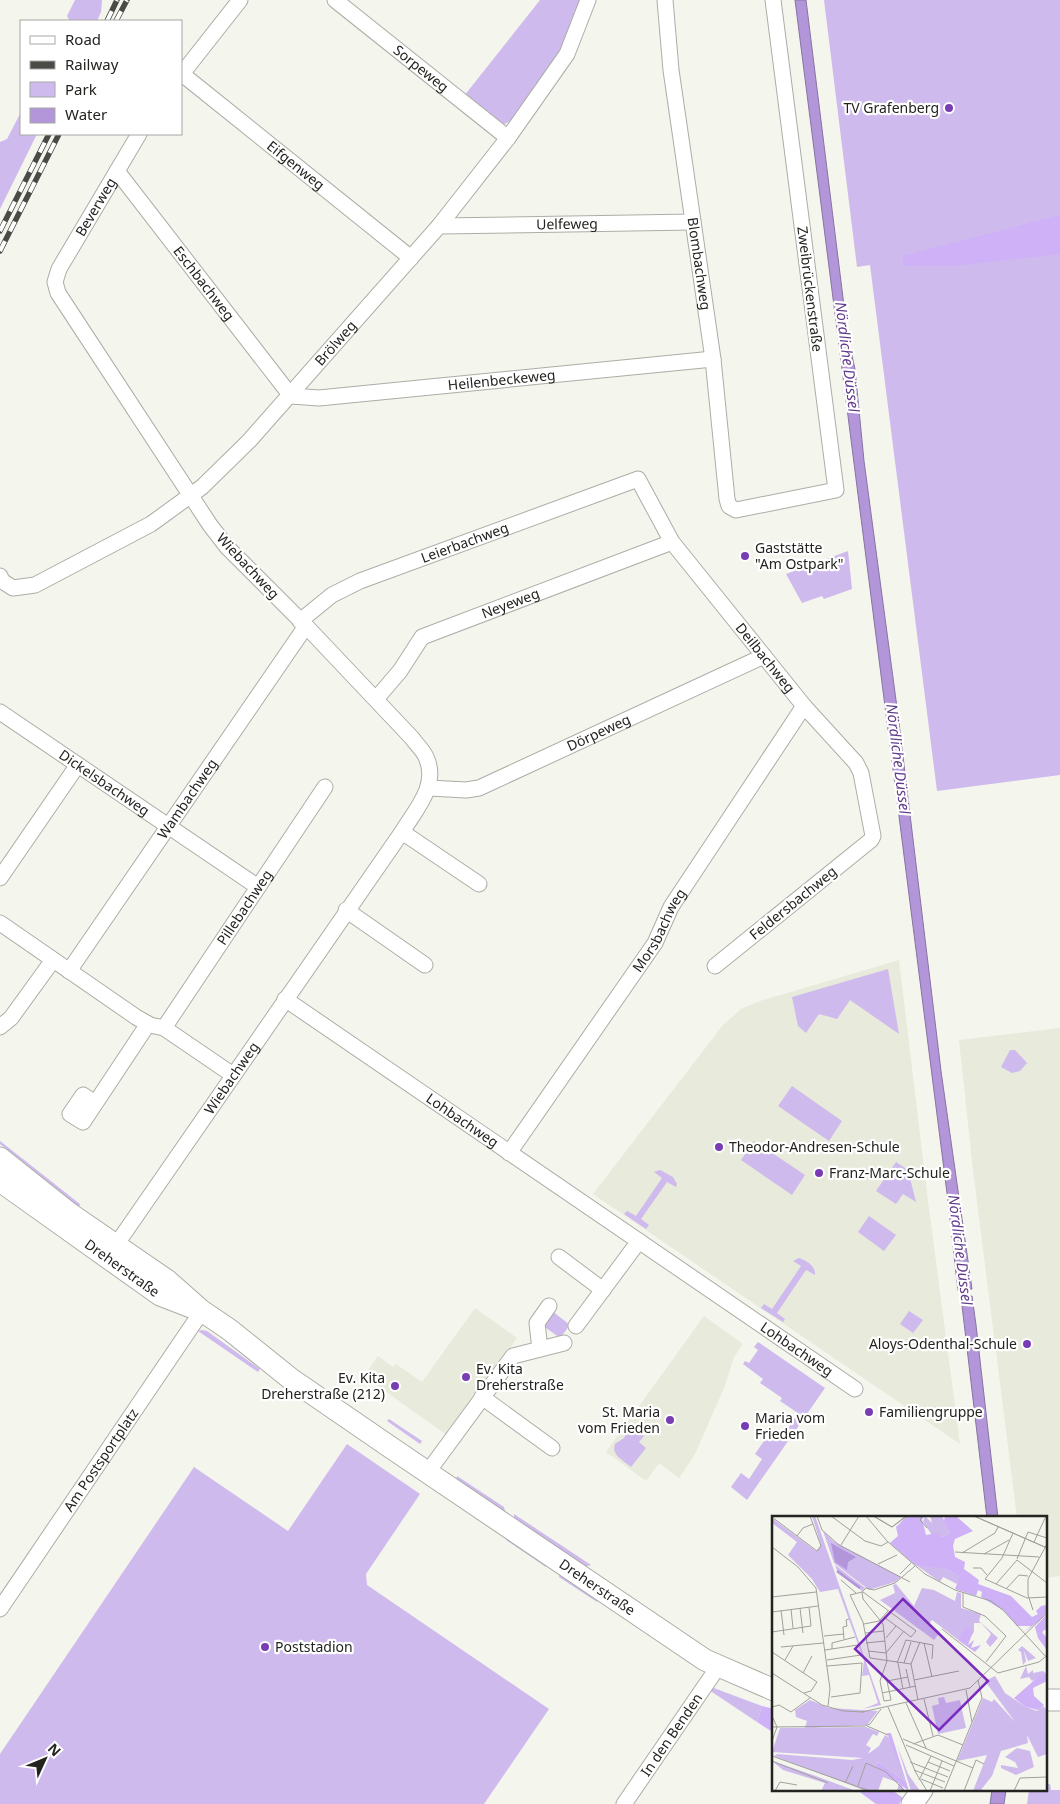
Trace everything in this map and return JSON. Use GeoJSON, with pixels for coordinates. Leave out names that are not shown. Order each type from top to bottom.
{"type":"FeatureCollection","features":[{"type":"Feature","properties":{"kind":"main road","name":"Dreherstraße"},"geometry":{"type":"LineString","coordinates":[[0,1158],[69,1213],[168,1280],[202,1311],[230,1330],[291,1379],[427,1473],[718,1667],[772,1689]]}},
{"type":"Feature","properties":{"kind":"main road","name":"Dreherstraße"},"geometry":{"type":"LineString","coordinates":[[0,1181],[160,1295],[202,1311]]}},
{"type":"Feature","properties":{"kind":"main road"},"geometry":{"type":"LineString","coordinates":[[912,1804],[921,1792]]}},
{"type":"Feature","properties":{"kind":"street"},"geometry":{"type":"LineString","coordinates":[[182,74],[240,0]]}},
{"type":"Feature","properties":{"kind":"street","name":"Sorpeweg"},"geometry":{"type":"LineString","coordinates":[[335,0],[508,138]]}},
{"type":"Feature","properties":{"kind":"street","name":"Brölweg"},"geometry":{"type":"LineString","coordinates":[[1,579],[13,588],[35,585],[151,524],[191,497],[249,441],[439,226],[508,138],[567,54],[588,0]]}},
{"type":"Feature","properties":{"kind":"street","name":"Blombachweg"},"geometry":{"type":"LineString","coordinates":[[665,0],[671,70],[713,359],[727,499],[733,509],[749,508]]}},
{"type":"Feature","properties":{"kind":"street","name":"Zweibrückenstraße"},"geometry":{"type":"LineString","coordinates":[[749,508],[836,490],[773,0]]}},
{"type":"Feature","properties":{"kind":"street","name":"Eifgenweg"},"geometry":{"type":"LineString","coordinates":[[182,74],[411,258]]}},
{"type":"Feature","properties":{"kind":"street","name":"Beverweg"},"geometry":{"type":"LineString","coordinates":[[55,282],[59,268],[138,135]]}},
{"type":"Feature","properties":{"kind":"street","name":"Eschbachweg"},"geometry":{"type":"LineString","coordinates":[[118,171],[290,396]]}},
{"type":"Feature","properties":{"kind":"street","name":"Uelfeweg"},"geometry":{"type":"LineString","coordinates":[[439,226],[693,222]]}},
{"type":"Feature","properties":{"kind":"street","name":"Wiebachweg"},"geometry":{"type":"LineString","coordinates":[[55,282],[58,293],[191,497],[227,547],[376,699],[426,757],[430,776],[429,788],[402,832],[346,910],[116,1245]]}},
{"type":"Feature","properties":{"kind":"street","name":"Heilenbeckeweg"},"geometry":{"type":"LineString","coordinates":[[290,396],[319,398],[713,359]]}},
{"type":"Feature","properties":{"kind":"street","name":"Deilbachweg"},"geometry":{"type":"LineString","coordinates":[[638,479],[672,542],[804,706],[852,757],[859,768],[873,836],[871,840]]}},
{"type":"Feature","properties":{"kind":"street","name":"Leierbachweg"},"geometry":{"type":"LineString","coordinates":[[303,624],[332,595],[360,580],[638,479]]}},
{"type":"Feature","properties":{"kind":"street","name":"Neyeweg"},"geometry":{"type":"LineString","coordinates":[[376,699],[400,671],[422,637],[672,542]]}},
{"type":"Feature","properties":{"kind":"street","name":"Wambachweg"},"geometry":{"type":"LineString","coordinates":[[69,971],[303,624]]}},
{"type":"Feature","properties":{"kind":"street","name":"Dörpeweg"},"geometry":{"type":"LineString","coordinates":[[429,788],[466,790],[479,788],[764,656]]}},
{"type":"Feature","properties":{"kind":"street","name":"Morsbachweg"},"geometry":{"type":"LineString","coordinates":[[510,1153],[655,943],[670,906],[804,706]]}},
{"type":"Feature","properties":{"kind":"street","name":"Dickelsbachweg"},"geometry":{"type":"LineString","coordinates":[[0,712],[258,887]]}},
{"type":"Feature","properties":{"kind":"street"},"geometry":{"type":"LineString","coordinates":[[0,878],[77,766]]}},
{"type":"Feature","properties":{"kind":"street","name":"Pillebachweg"},"geometry":{"type":"LineString","coordinates":[[164,1028],[325,787]]}},
{"type":"Feature","properties":{"kind":"street"},"geometry":{"type":"LineString","coordinates":[[402,832],[479,884]]}},
{"type":"Feature","properties":{"kind":"street","name":"Feldersbachweg"},"geometry":{"type":"LineString","coordinates":[[715,966],[871,840]]}},
{"type":"Feature","properties":{"kind":"street"},"geometry":{"type":"LineString","coordinates":[[346,910],[425,964]]}},
{"type":"Feature","properties":{"kind":"street"},"geometry":{"type":"LineString","coordinates":[[0,923],[148,1024],[164,1028],[233,1074]]}},
{"type":"Feature","properties":{"kind":"street"},"geometry":{"type":"LineString","coordinates":[[0,1027],[11,1018],[53,960]]}},
{"type":"Feature","properties":{"kind":"street","name":"Lohbachweg"},"geometry":{"type":"LineString","coordinates":[[285,999],[855,1389]]}},
{"type":"Feature","properties":{"kind":"street"},"geometry":{"type":"LineString","coordinates":[[95,1103],[148,1024]]}},
{"type":"Feature","properties":{"kind":"street","name":"Dreherstraße"},"geometry":{"type":"LineString","coordinates":[[47,1213],[106,1248],[111,1249],[116,1245]]}},
{"type":"Feature","properties":{"kind":"street"},"geometry":{"type":"LineString","coordinates":[[576,1326],[639,1241]]}},
{"type":"Feature","properties":{"kind":"street"},"geometry":{"type":"LineString","coordinates":[[558,1257],[603,1290]]}},
{"type":"Feature","properties":{"kind":"street"},"geometry":{"type":"LineString","coordinates":[[540,1349],[537,1323],[549,1306]]}},
{"type":"Feature","properties":{"kind":"street","name":"Am Postsportplatz"},"geometry":{"type":"LineString","coordinates":[[0,1609],[202,1311]]}},
{"type":"Feature","properties":{"kind":"street"},"geometry":{"type":"LineString","coordinates":[[427,1473],[513,1356],[564,1343]]}},
{"type":"Feature","properties":{"kind":"street"},"geometry":{"type":"LineString","coordinates":[[482,1397],[552,1448]]}},
{"type":"Feature","properties":{"kind":"street","name":"In den Benden"},"geometry":{"type":"LineString","coordinates":[[624,1804],[718,1667]]}},
{"type":"Feature","properties":{"kind":"shaded area"},"geometry":{"type":"Polygon","coordinates":[[[1060,215],[1060,254],[952,266],[903,266],[903,256],[1060,215]]]}},
{"type":"Feature","properties":{"kind":"shaded area"},"geometry":{"type":"Polygon","coordinates":[[[899,960],[960,1444],[593,1194],[723,1025],[741,1009],[760,1001],[899,960]]]}},
{"type":"Feature","properties":{"kind":"shaded area","name":"Aloys-Odenthal-Schule"},"geometry":{"type":"Polygon","coordinates":[[[1060,1028],[1060,1576],[1048,1578],[1048,1516],[1017,1516],[973,1170],[959,1040],[1060,1028]]]}},
{"type":"Feature","properties":{"kind":"shaded area"},"geometry":{"type":"Polygon","coordinates":[[[475,1308],[517,1338],[448,1436],[364,1376],[378,1356],[393,1367],[396,1364],[422,1382],[475,1308]]]}},
{"type":"Feature","properties":{"kind":"shaded area","name":"St. Maria vom Frieden"},"geometry":{"type":"Polygon","coordinates":[[[704,1316],[743,1344],[734,1357],[724,1388],[695,1454],[679,1478],[659,1463],[646,1481],[606,1452],[704,1316]]]}},
{"type":"Feature","properties":{"kind":"shaded area"},"geometry":{"type":"Polygon","coordinates":[[[762,1706],[772,1708],[772,1732],[757,1722],[762,1706]]]}},
{"type":"Feature","properties":{"kind":"shaded area"},"geometry":{"type":"Polygon","coordinates":[[[860,1792],[895,1792],[903,1798],[899,1804],[876,1804],[860,1792]]]}},
{"type":"Feature","properties":{"kind":"green space"},"geometry":{"type":"Polygon","coordinates":[[[75,0],[102,0],[101,12],[97,20],[69,20],[67,16],[75,0]]]}},
{"type":"Feature","properties":{"kind":"green space"},"geometry":{"type":"Polygon","coordinates":[[[540,0],[582,0],[569,42],[512,120],[503,125],[464,96],[540,0]]]}},
{"type":"Feature","properties":{"kind":"green space"},"geometry":{"type":"Polygon","coordinates":[[[824,0],[1060,0],[1060,775],[937,791],[870,265],[857,267],[824,0]]]}},
{"type":"Feature","properties":{"kind":"green space"},"geometry":{"type":"Polygon","coordinates":[[[20,114],[20,135],[37,135],[0,209],[0,142],[7,139],[20,114]]]}},
{"type":"Feature","properties":{"kind":"green space"},"geometry":{"type":"Polygon","coordinates":[[[848,551],[852,589],[824,599],[822,596],[802,603],[786,574],[848,551]]]}},
{"type":"Feature","properties":{"kind":"green space"},"geometry":{"type":"Polygon","coordinates":[[[888,969],[899,1034],[850,1000],[837,1019],[819,1014],[806,1033],[798,1026],[792,997],[888,969]]]}},
{"type":"Feature","properties":{"kind":"green space"},"geometry":{"type":"Polygon","coordinates":[[[1010,1050],[1015,1050],[1027,1063],[1020,1071],[1012,1073],[1001,1067],[1010,1050]]]}},
{"type":"Feature","properties":{"kind":"green space"},"geometry":{"type":"Polygon","coordinates":[[[792,1086],[842,1121],[829,1141],[778,1106],[792,1086]]]}},
{"type":"Feature","properties":{"kind":"green space"},"geometry":{"type":"Polygon","coordinates":[[[0,1141],[80,1204],[78,1210],[0,1144],[0,1141]]]}},
{"type":"Feature","properties":{"kind":"green space"},"geometry":{"type":"Polygon","coordinates":[[[754,1141],[805,1175],[792,1195],[741,1160],[754,1141]]]}},
{"type":"Feature","properties":{"kind":"green space"},"geometry":{"type":"Polygon","coordinates":[[[896,1162],[908,1170],[916,1202],[903,1194],[896,1204],[876,1191],[896,1162]]]}},
{"type":"Feature","properties":{"kind":"green space"},"geometry":{"type":"Polygon","coordinates":[[[660,1170],[673,1177],[677,1184],[676,1187],[667,1182],[641,1219],[649,1225],[646,1229],[624,1214],[627,1211],[636,1216],[662,1178],[654,1172],[660,1170]]]}},
{"type":"Feature","properties":{"kind":"green space"},"geometry":{"type":"Polygon","coordinates":[[[869,1216],[896,1235],[884,1251],[858,1232],[869,1216]]]}},
{"type":"Feature","properties":{"kind":"green space"},"geometry":{"type":"Polygon","coordinates":[[[799,1258],[812,1266],[815,1275],[806,1270],[777,1313],[785,1319],[783,1322],[761,1308],[764,1304],[772,1309],[801,1266],[793,1261],[799,1258]]]}},
{"type":"Feature","properties":{"kind":"green space"},"geometry":{"type":"Polygon","coordinates":[[[552,1311],[570,1325],[560,1338],[542,1325],[552,1311]]]}},
{"type":"Feature","properties":{"kind":"green space"},"geometry":{"type":"Polygon","coordinates":[[[909,1311],[923,1320],[913,1333],[900,1324],[909,1311]]]}},
{"type":"Feature","properties":{"kind":"green space"},"geometry":{"type":"Polygon","coordinates":[[[198,1331],[207,1331],[260,1369],[258,1372],[198,1331]]]}},
{"type":"Feature","properties":{"kind":"green space"},"geometry":{"type":"Polygon","coordinates":[[[758,1342],[825,1388],[747,1500],[731,1487],[741,1473],[749,1479],[762,1459],[755,1454],[772,1429],[783,1436],[798,1413],[780,1401],[782,1398],[760,1383],[763,1379],[743,1364],[745,1361],[749,1363],[758,1350],[754,1347],[758,1342]]]}},
{"type":"Feature","properties":{"kind":"green space"},"geometry":{"type":"Polygon","coordinates":[[[389,1419],[422,1441],[420,1444],[387,1421],[389,1419]]]}},
{"type":"Feature","properties":{"kind":"green space"},"geometry":{"type":"Polygon","coordinates":[[[630,1425],[644,1436],[639,1442],[646,1448],[631,1467],[618,1457],[614,1448],[615,1444],[624,1438],[630,1425]]]}},
{"type":"Feature","properties":{"kind":"green space","name":"Poststadion"},"geometry":{"type":"Polygon","coordinates":[[[347,1444],[420,1494],[366,1574],[367,1585],[549,1709],[484,1804],[0,1804],[0,1754],[194,1467],[288,1531],[347,1444]]]}},
{"type":"Feature","properties":{"kind":"green space"},"geometry":{"type":"Polygon","coordinates":[[[457,1476],[504,1507],[505,1511],[502,1512],[456,1480],[457,1476]]]}},
{"type":"Feature","properties":{"kind":"green space"},"geometry":{"type":"Polygon","coordinates":[[[514,1514],[591,1565],[584,1567],[514,1520],[514,1514]]]}},
{"type":"Feature","properties":{"kind":"green space"},"geometry":{"type":"Polygon","coordinates":[[[508,1537],[548,1564],[546,1567],[506,1540],[508,1537]]]}},
{"type":"Feature","properties":{"kind":"green space"},"geometry":{"type":"Polygon","coordinates":[[[560,1572],[599,1599],[597,1602],[559,1577],[560,1572]]]}},
{"type":"Feature","properties":{"kind":"green space"},"geometry":{"type":"Polygon","coordinates":[[[711,1687],[762,1706],[757,1722],[709,1690],[711,1687]]]}},
{"type":"Feature","properties":{"kind":"green space"},"geometry":{"type":"Polygon","coordinates":[[[1048,1784],[1050,1784],[1051,1790],[1060,1790],[1060,1804],[1027,1804],[1029,1792],[1048,1792],[1048,1784]]]}},
{"type":"Feature","properties":{"kind":"water","name":"Nördliche Düssel"},"geometry":{"type":"Polygon","coordinates":[[[795,0],[806,0],[848,338],[855,369],[864,461],[898,715],[941,1071],[972,1289],[958,1291],[947,1193],[795,0]]]}},
{"type":"Feature","properties":{"kind":"water"},"geometry":{"type":"Polygon","coordinates":[[[972,1296],[998,1516],[987,1516],[961,1297],[972,1296]]]}},
{"type":"Feature","properties":{"kind":"water"},"geometry":{"type":"Polygon","coordinates":[[[992,1792],[1006,1792],[1004,1804],[990,1804],[992,1792]]]}},
{"type":"Feature","properties":{"kind":"railway"},"geometry":{"type":"LineString","coordinates":[[107,20],[117,0]]}},
{"type":"Feature","properties":{"kind":"railway"},"geometry":{"type":"LineString","coordinates":[[117,20],[127,0]]}},
{"type":"Feature","properties":{"kind":"railway"},"geometry":{"type":"LineString","coordinates":[[0,231],[48,135]]}},
{"type":"Feature","properties":{"kind":"railway"},"geometry":{"type":"LineString","coordinates":[[0,251],[58,135]]}},
{"type":"Feature","properties":{"kind":"place","name":"TV Grafenberg"},"geometry":{"type":"Point","coordinates":[949,108]}},
{"type":"Feature","properties":{"kind":"place","name":"Gaststätte \"Am Ostpark\""},"geometry":{"type":"Point","coordinates":[745,556]}},
{"type":"Feature","properties":{"kind":"place","name":"Theodor-Andresen-Schule"},"geometry":{"type":"Point","coordinates":[719,1147]}},
{"type":"Feature","properties":{"kind":"place","name":"Franz-Marc-Schule"},"geometry":{"type":"Point","coordinates":[819,1173]}},
{"type":"Feature","properties":{"kind":"place","name":"Aloys-Odenthal-Schule"},"geometry":{"type":"Point","coordinates":[1027,1344]}},
{"type":"Feature","properties":{"kind":"place","name":"Ev. Kita Dreherstraße"},"geometry":{"type":"Point","coordinates":[466,1377]}},
{"type":"Feature","properties":{"kind":"place","name":"Ev. Kita Dreherstraße (212)"},"geometry":{"type":"Point","coordinates":[395,1386]}},
{"type":"Feature","properties":{"kind":"place","name":"Familiengruppe"},"geometry":{"type":"Point","coordinates":[869,1412]}},
{"type":"Feature","properties":{"kind":"place","name":"St. Maria vom Frieden"},"geometry":{"type":"Point","coordinates":[670,1420]}},
{"type":"Feature","properties":{"kind":"place","name":"Maria vom Frieden"},"geometry":{"type":"Point","coordinates":[745,1426]}},
{"type":"Feature","properties":{"kind":"place","name":"Poststadion"},"geometry":{"type":"Point","coordinates":[265,1647]}}]}
